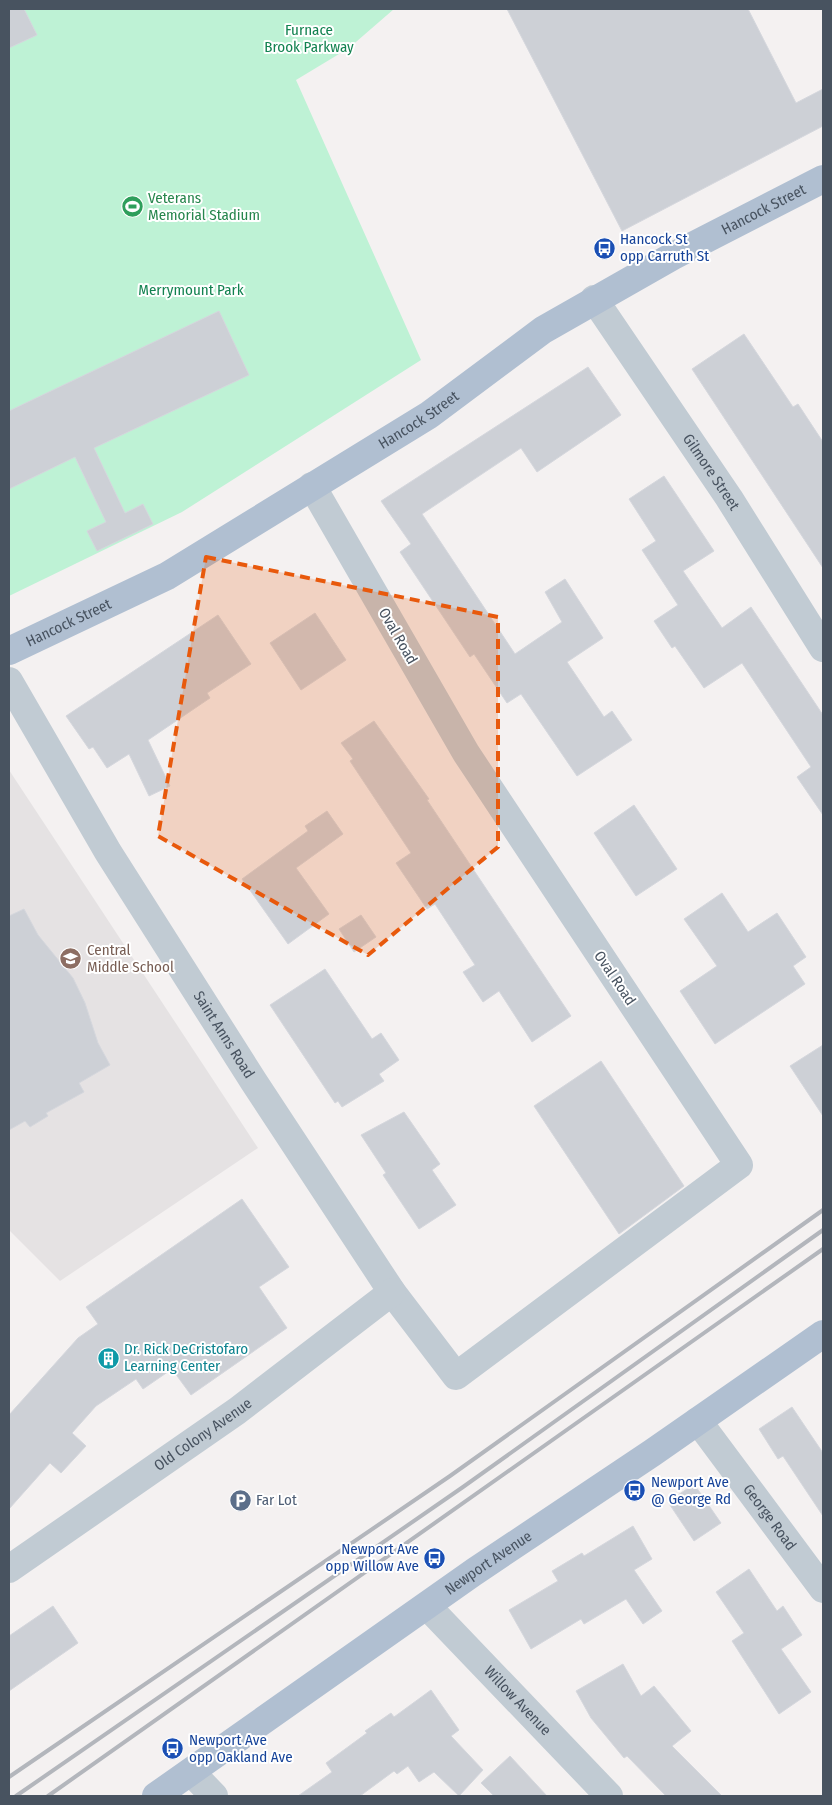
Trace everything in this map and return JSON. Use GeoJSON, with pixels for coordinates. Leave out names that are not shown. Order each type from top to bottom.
{"type":"FeatureCollection","features":[{"type":"Feature","properties":{"kind":"main road","name":"Hancock Street"},"geometry":{"type":"LineString","coordinates":[[9,652],[167,576],[430,415],[543,330],[594,299],[823,180]]}},
{"type":"Feature","properties":{"kind":"main road","name":"Newport Avenue"},"geometry":{"type":"LineString","coordinates":[[156,1796],[474,1572],[698,1422],[823,1334]]}},
{"type":"Feature","properties":{"kind":"street","name":"Gilmore Street"},"geometry":{"type":"LineString","coordinates":[[594,299],[729,498],[823,648]]}},
{"type":"Feature","properties":{"kind":"street","name":"Oval Road"},"geometry":{"type":"LineString","coordinates":[[312,486],[466,753],[739,1164],[456,1376]]}},
{"type":"Feature","properties":{"kind":"street","name":"Saint Anns Road"},"geometry":{"type":"LineString","coordinates":[[9,681],[108,852],[392,1292],[456,1376]]}},
{"type":"Feature","properties":{"kind":"street","name":"Old Colony Avenue"},"geometry":{"type":"LineString","coordinates":[[9,1569],[237,1411],[392,1292]]}},
{"type":"Feature","properties":{"kind":"street","name":"George Road"},"geometry":{"type":"LineString","coordinates":[[698,1422],[823,1589]]}},
{"type":"Feature","properties":{"kind":"street","name":"Willow Avenue"},"geometry":{"type":"LineString","coordinates":[[427,1606],[609,1796]]}},
{"type":"Feature","properties":{"kind":"street"},"geometry":{"type":"LineString","coordinates":[[191,1772],[214,1796]]}},
{"type":"Feature","properties":{"kind":"highlighted area"},"geometry":{"type":"Polygon","coordinates":[[[206,557],[498,617],[498,847],[368,955],[158,836],[206,557]]]}},
{"type":"Feature","properties":{"kind":"shaded area","name":"Central Middle School"},"geometry":{"type":"Polygon","coordinates":[[[9,770],[258,1148],[60,1281],[9,1230],[9,770]]]}},
{"type":"Feature","properties":{"kind":"green space","name":"Merrymount Park"},"geometry":{"type":"Polygon","coordinates":[[[9,9],[394,9],[349,48],[296,80],[421,360],[182,512],[9,596],[9,9]]]}},
{"type":"Feature","properties":{"kind":"building"},"geometry":{"type":"Polygon","coordinates":[[[9,9],[24,9],[37,35],[9,48],[9,9]]]}},
{"type":"Feature","properties":{"kind":"building"},"geometry":{"type":"Polygon","coordinates":[[[507,9],[748,9],[796,103],[823,89],[823,126],[622,231],[507,9]]]}},
{"type":"Feature","properties":{"kind":"building"},"geometry":{"type":"Polygon","coordinates":[[[219,311],[249,375],[94,448],[125,513],[143,504],[153,524],[97,551],[87,531],[106,522],[75,457],[9,489],[9,411],[219,311]]]}},
{"type":"Feature","properties":{"kind":"building"},"geometry":{"type":"Polygon","coordinates":[[[744,334],[793,407],[798,404],[823,442],[823,568],[692,369],[744,334]]]}},
{"type":"Feature","properties":{"kind":"building"},"geometry":{"type":"Polygon","coordinates":[[[588,367],[621,415],[537,472],[521,448],[422,514],[515,654],[562,622],[545,592],[565,579],[603,638],[567,662],[604,717],[612,711],[632,740],[577,776],[521,694],[507,703],[474,654],[470,657],[400,552],[411,544],[381,501],[588,367]]]}},
{"type":"Feature","properties":{"kind":"building"},"geometry":{"type":"Polygon","coordinates":[[[664,476],[714,551],[683,571],[722,628],[751,607],[823,715],[823,815],[797,777],[811,767],[742,663],[704,688],[675,646],[672,648],[654,621],[678,605],[642,550],[656,541],[629,499],[664,476]]]}},
{"type":"Feature","properties":{"kind":"building"},"geometry":{"type":"Polygon","coordinates":[[[315,613],[346,660],[301,690],[270,643],[315,613]]]}},
{"type":"Feature","properties":{"kind":"building"},"geometry":{"type":"Polygon","coordinates":[[[218,615],[251,664],[207,693],[210,698],[148,740],[170,786],[149,796],[129,754],[107,768],[93,747],[89,749],[66,716],[218,615]]]}},
{"type":"Feature","properties":{"kind":"building"},"geometry":{"type":"Polygon","coordinates":[[[374,721],[429,799],[427,800],[571,1016],[532,1042],[499,991],[483,1002],[463,972],[475,965],[435,904],[427,909],[396,863],[411,853],[350,761],[353,759],[341,743],[374,721]]]}},
{"type":"Feature","properties":{"kind":"building"},"geometry":{"type":"Polygon","coordinates":[[[634,805],[677,869],[636,896],[594,833],[634,805]]]}},
{"type":"Feature","properties":{"kind":"building"},"geometry":{"type":"Polygon","coordinates":[[[327,811],[343,834],[296,868],[329,914],[288,944],[242,879],[308,831],[305,826],[327,811]]]}},
{"type":"Feature","properties":{"kind":"building"},"geometry":{"type":"Polygon","coordinates":[[[722,893],[748,932],[777,913],[806,957],[793,966],[805,984],[715,1044],[680,991],[717,966],[684,919],[722,893]]]}},
{"type":"Feature","properties":{"kind":"building"},"geometry":{"type":"Polygon","coordinates":[[[24,909],[38,935],[73,978],[85,1003],[98,1043],[110,1065],[79,1083],[84,1092],[46,1113],[48,1116],[30,1127],[25,1121],[9,1130],[9,916],[24,909]]]}},
{"type":"Feature","properties":{"kind":"building"},"geometry":{"type":"Polygon","coordinates":[[[361,915],[376,937],[354,952],[339,929],[361,915]]]}},
{"type":"Feature","properties":{"kind":"building"},"geometry":{"type":"Polygon","coordinates":[[[325,969],[372,1039],[381,1033],[399,1060],[379,1074],[384,1081],[342,1107],[338,1101],[335,1103],[270,1005],[325,969]]]}},
{"type":"Feature","properties":{"kind":"building"},"geometry":{"type":"Polygon","coordinates":[[[823,1045],[823,1116],[790,1066],[823,1045]]]}},
{"type":"Feature","properties":{"kind":"building"},"geometry":{"type":"Polygon","coordinates":[[[601,1061],[684,1186],[619,1234],[534,1106],[601,1061]]]}},
{"type":"Feature","properties":{"kind":"building"},"geometry":{"type":"Polygon","coordinates":[[[404,1112],[440,1164],[432,1170],[456,1205],[419,1229],[383,1175],[386,1173],[361,1135],[404,1112]]]}},
{"type":"Feature","properties":{"kind":"building","name":"Dr. Rick DeCristofaro Learning Center"},"geometry":{"type":"Polygon","coordinates":[[[242,1199],[289,1267],[259,1287],[287,1328],[191,1395],[172,1369],[143,1389],[136,1379],[96,1406],[72,1433],[86,1446],[61,1473],[50,1463],[9,1509],[9,1415],[78,1338],[98,1324],[86,1307],[242,1199]]]}},
{"type":"Feature","properties":{"kind":"building"},"geometry":{"type":"Polygon","coordinates":[[[792,1407],[823,1453],[823,1516],[783,1456],[778,1459],[759,1429],[792,1407]]]}},
{"type":"Feature","properties":{"kind":"building"},"geometry":{"type":"Polygon","coordinates":[[[694,1484],[721,1523],[694,1541],[668,1502],[694,1484]]]}},
{"type":"Feature","properties":{"kind":"building"},"geometry":{"type":"Polygon","coordinates":[[[633,1526],[652,1559],[634,1570],[662,1611],[643,1624],[626,1599],[584,1624],[581,1619],[531,1649],[509,1610],[558,1581],[552,1571],[582,1553],[584,1556],[633,1526]]]}},
{"type":"Feature","properties":{"kind":"building"},"geometry":{"type":"Polygon","coordinates":[[[749,1569],[777,1611],[783,1606],[802,1635],[781,1649],[811,1692],[779,1714],[732,1641],[744,1633],[716,1592],[749,1569]]]}},
{"type":"Feature","properties":{"kind":"building"},"geometry":{"type":"Polygon","coordinates":[[[53,1606],[78,1643],[9,1691],[9,1636],[53,1606]]]}},
{"type":"Feature","properties":{"kind":"building"},"geometry":{"type":"Polygon","coordinates":[[[623,1664],[641,1696],[654,1686],[691,1731],[672,1746],[722,1796],[666,1796],[627,1756],[624,1758],[591,1718],[576,1691],[623,1664]]]}},
{"type":"Feature","properties":{"kind":"building"},"geometry":{"type":"Polygon","coordinates":[[[431,1690],[459,1730],[451,1736],[483,1770],[459,1796],[434,1772],[419,1782],[408,1766],[397,1774],[394,1771],[360,1796],[298,1796],[332,1772],[326,1763],[367,1733],[365,1731],[391,1713],[394,1717],[431,1690]]]}},
{"type":"Feature","properties":{"kind":"building"},"geometry":{"type":"Polygon","coordinates":[[[510,1756],[547,1796],[494,1796],[481,1783],[510,1756]]]}},
{"type":"Feature","properties":{"kind":"railway"},"geometry":{"type":"LineString","coordinates":[[9,1777],[450,1476],[823,1210]]}},
{"type":"Feature","properties":{"kind":"railway"},"geometry":{"type":"LineString","coordinates":[[16,1796],[463,1487],[823,1230]]}},
{"type":"Feature","properties":{"kind":"railway"},"geometry":{"type":"LineString","coordinates":[[48,1796],[823,1249]]}},
{"type":"Feature","properties":{"kind":"place","name":"Veterans Memorial Stadium"},"geometry":{"type":"Point","coordinates":[132,207]}},
{"type":"Feature","properties":{"kind":"place","name":"Hancock St opp Carruth St"},"geometry":{"type":"Point","coordinates":[604,248]}},
{"type":"Feature","properties":{"kind":"place","name":"Central Middle School"},"geometry":{"type":"Point","coordinates":[71,959]}},
{"type":"Feature","properties":{"kind":"place","name":"Dr. Rick DeCristofaro Learning Center"},"geometry":{"type":"Point","coordinates":[108,1358]}},
{"type":"Feature","properties":{"kind":"place","name":"Newport Ave @ George Rd"},"geometry":{"type":"Point","coordinates":[635,1491]}},
{"type":"Feature","properties":{"kind":"place","name":"Far Lot"},"geometry":{"type":"Point","coordinates":[240,1500]}},
{"type":"Feature","properties":{"kind":"place","name":"Newport Ave opp Willow Ave"},"geometry":{"type":"Point","coordinates":[435,1558]}},
{"type":"Feature","properties":{"kind":"place","name":"Newport Ave opp Oakland Ave"},"geometry":{"type":"Point","coordinates":[173,1749]}},
{"type":"Feature","properties":{"kind":"park label","name":"Furnace Brook Parkway"},"geometry":{"type":"Point","coordinates":[309,38]}}]}
